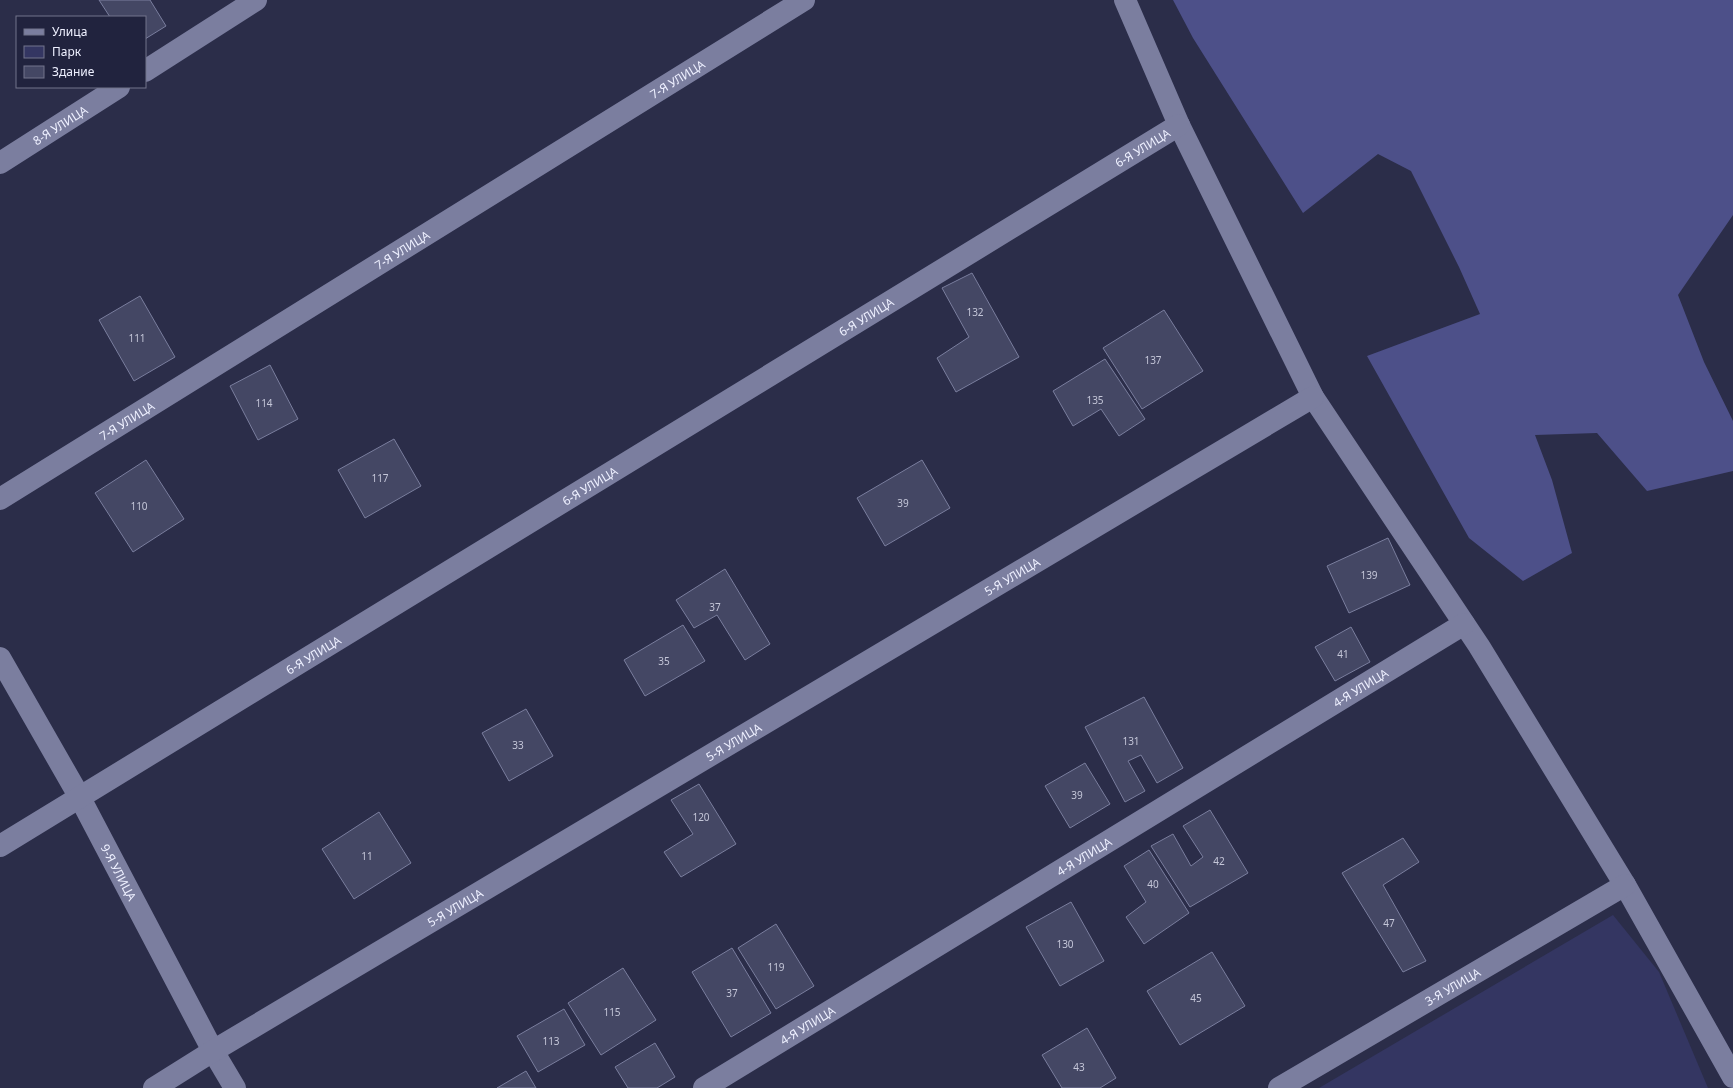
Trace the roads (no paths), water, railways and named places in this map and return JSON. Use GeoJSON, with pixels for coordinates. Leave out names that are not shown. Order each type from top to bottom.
{"type":"FeatureCollection","features":[{"type":"Feature","properties":{"kind":"street"},"geometry":{"type":"LineString","coordinates":[[146,70],[256,0]]}},
{"type":"Feature","properties":{"kind":"street","name":"7-Я УЛИЦА"},"geometry":{"type":"LineString","coordinates":[[0,499],[804,0]]}},
{"type":"Feature","properties":{"kind":"street"},"geometry":{"type":"LineString","coordinates":[[1124,0],[1179,125],[1313,397],[1464,624],[1625,885],[1733,1077]]}},
{"type":"Feature","properties":{"kind":"street","name":"8-Я УЛИЦА"},"geometry":{"type":"LineString","coordinates":[[0,163],[117,88]]}},
{"type":"Feature","properties":{"kind":"street","name":"6-Я УЛИЦА"},"geometry":{"type":"LineString","coordinates":[[0,846],[79,796],[1179,125]]}},
{"type":"Feature","properties":{"kind":"street","name":"5-Я УЛИЦА"},"geometry":{"type":"LineString","coordinates":[[154,1088],[213,1051],[1313,397]]}},
{"type":"Feature","properties":{"kind":"street","name":"4-Я УЛИЦА"},"geometry":{"type":"LineString","coordinates":[[704,1088],[1464,624]]}},
{"type":"Feature","properties":{"kind":"street","name":"9-Я УЛИЦА"},"geometry":{"type":"LineString","coordinates":[[0,658],[79,796],[213,1051],[235,1088]]}},
{"type":"Feature","properties":{"kind":"street","name":"3-Я УЛИЦА"},"geometry":{"type":"LineString","coordinates":[[1279,1088],[1625,885]]}}]}
